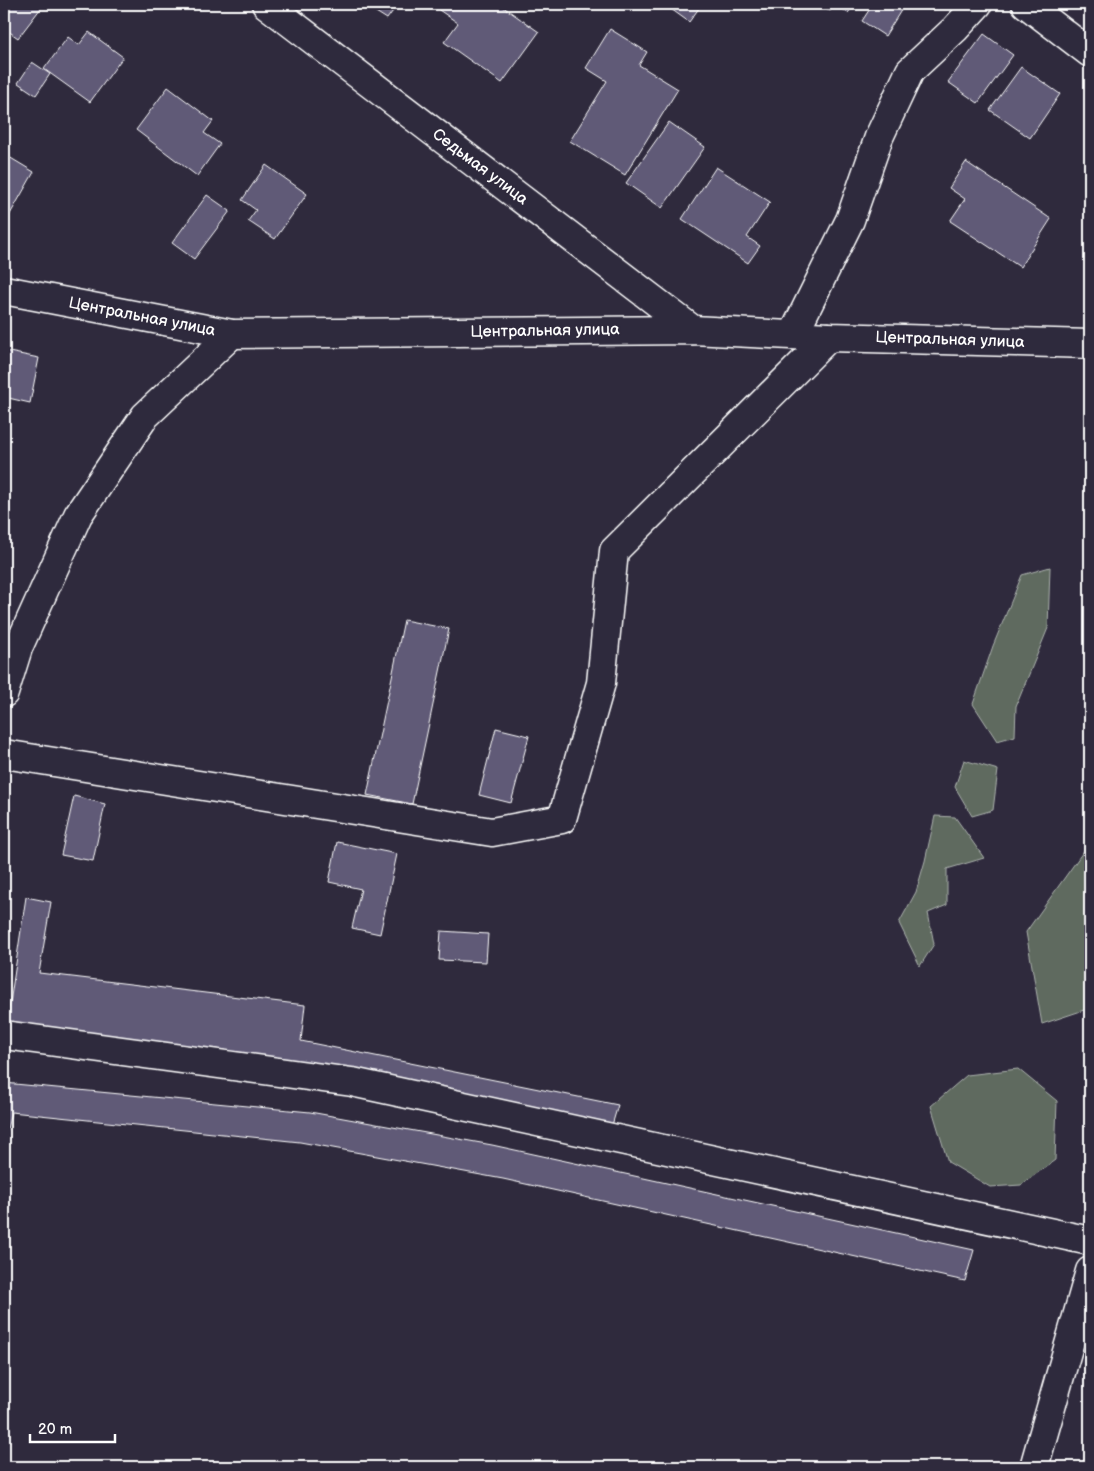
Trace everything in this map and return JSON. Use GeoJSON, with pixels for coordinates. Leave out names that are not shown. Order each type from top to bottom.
{"type":"FeatureCollection","features":[{"type":"Feature","properties":{"kind":"street","name":"Седьмая улица"},"geometry":{"type":"LineString","coordinates":[[266,4],[693,330]]}},
{"type":"Feature","properties":{"kind":"street"},"geometry":{"type":"LineString","coordinates":[[793,335],[850,220],[878,137],[910,72],[978,4]]}},
{"type":"Feature","properties":{"kind":"street"},"geometry":{"type":"LineString","coordinates":[[1026,4],[1090,53]]}},
{"type":"Feature","properties":{"kind":"street","name":"Центральная улица"},"geometry":{"type":"LineString","coordinates":[[4,290],[232,334],[693,330],[829,337],[1090,344]]}},
{"type":"Feature","properties":{"kind":"street"},"geometry":{"type":"LineString","coordinates":[[4,693],[11,646],[78,515],[145,416],[232,334]]}},
{"type":"Feature","properties":{"kind":"street"},"geometry":{"type":"LineString","coordinates":[[4,754],[492,832],[562,819],[601,683],[614,551],[829,337]]}},
{"type":"Feature","properties":{"kind":"street"},"geometry":{"type":"LineString","coordinates":[[4,1035],[352,1082],[1090,1241]]}},
{"type":"Feature","properties":{"kind":"street"},"geometry":{"type":"LineString","coordinates":[[1034,1467],[1090,1271]]}},
{"type":"Feature","properties":{"kind":"green space"},"geometry":{"type":"Polygon","coordinates":[[[1050,567],[1048,628],[1016,706],[1015,736],[997,741],[973,704],[993,646],[1022,575],[1050,567]]]}},
{"type":"Feature","properties":{"kind":"green space"},"geometry":{"type":"Polygon","coordinates":[[[964,760],[998,770],[993,810],[972,816],[955,787],[964,760]]]}},
{"type":"Feature","properties":{"kind":"green space"},"geometry":{"type":"Polygon","coordinates":[[[935,816],[955,817],[984,858],[947,869],[947,905],[928,913],[934,944],[920,966],[899,923],[916,892],[935,816]]]}},
{"type":"Feature","properties":{"kind":"green space"},"geometry":{"type":"Polygon","coordinates":[[[1090,842],[1090,1008],[1042,1024],[1026,932],[1090,842]]]}},
{"type":"Feature","properties":{"kind":"green space"},"geometry":{"type":"Polygon","coordinates":[[[1018,1069],[1057,1101],[1055,1160],[1021,1185],[990,1187],[948,1162],[931,1106],[967,1075],[1018,1069]]]}},
{"type":"Feature","properties":{"kind":"building"},"geometry":{"type":"Polygon","coordinates":[[[4,4],[44,4],[18,38],[4,28],[4,4]]]}},
{"type":"Feature","properties":{"kind":"building"},"geometry":{"type":"Polygon","coordinates":[[[370,4],[398,4],[387,19],[368,7],[370,4]]]}},
{"type":"Feature","properties":{"kind":"building"},"geometry":{"type":"Polygon","coordinates":[[[444,4],[499,4],[539,32],[502,83],[444,42],[458,23],[439,10],[444,4]]]}},
{"type":"Feature","properties":{"kind":"building"},"geometry":{"type":"Polygon","coordinates":[[[664,4],[702,4],[689,22],[664,4]]]}},
{"type":"Feature","properties":{"kind":"building"},"geometry":{"type":"Polygon","coordinates":[[[821,4],[835,4],[830,11],[821,4]]]}},
{"type":"Feature","properties":{"kind":"building"},"geometry":{"type":"Polygon","coordinates":[[[836,4],[855,4],[848,13],[836,4]]]}},
{"type":"Feature","properties":{"kind":"building"},"geometry":{"type":"Polygon","coordinates":[[[873,4],[905,4],[885,36],[862,21],[873,4]]]}},
{"type":"Feature","properties":{"kind":"building"},"geometry":{"type":"Polygon","coordinates":[[[610,29],[647,52],[639,65],[678,89],[625,175],[570,141],[607,81],[586,68],[610,29]]]}},
{"type":"Feature","properties":{"kind":"building"},"geometry":{"type":"Polygon","coordinates":[[[89,32],[123,57],[90,102],[44,69],[68,37],[79,45],[89,32]]]}},
{"type":"Feature","properties":{"kind":"building"},"geometry":{"type":"Polygon","coordinates":[[[984,34],[1013,55],[978,103],[948,82],[984,34]]]}},
{"type":"Feature","properties":{"kind":"building"},"geometry":{"type":"Polygon","coordinates":[[[32,62],[50,74],[36,95],[18,83],[32,62]]]}},
{"type":"Feature","properties":{"kind":"building"},"geometry":{"type":"Polygon","coordinates":[[[1021,67],[1060,94],[1030,138],[990,110],[1021,67]]]}},
{"type":"Feature","properties":{"kind":"building"},"geometry":{"type":"Polygon","coordinates":[[[168,87],[213,121],[204,133],[220,144],[197,176],[136,130],[168,87]]]}},
{"type":"Feature","properties":{"kind":"building"},"geometry":{"type":"Polygon","coordinates":[[[669,122],[705,147],[662,208],[626,183],[669,122]]]}},
{"type":"Feature","properties":{"kind":"building"},"geometry":{"type":"Polygon","coordinates":[[[4,154],[34,172],[9,216],[4,213],[4,154]]]}},
{"type":"Feature","properties":{"kind":"building"},"geometry":{"type":"Polygon","coordinates":[[[966,162],[1051,219],[1020,267],[950,221],[965,199],[949,188],[966,162]]]}},
{"type":"Feature","properties":{"kind":"building"},"geometry":{"type":"Polygon","coordinates":[[[266,165],[307,194],[275,239],[248,221],[256,210],[242,200],[266,165]]]}},
{"type":"Feature","properties":{"kind":"building"},"geometry":{"type":"Polygon","coordinates":[[[716,167],[770,202],[747,237],[760,246],[748,263],[682,219],[716,167]]]}},
{"type":"Feature","properties":{"kind":"building"},"geometry":{"type":"Polygon","coordinates":[[[207,195],[230,211],[194,259],[172,243],[207,195]]]}},
{"type":"Feature","properties":{"kind":"building"},"geometry":{"type":"Polygon","coordinates":[[[4,351],[39,358],[30,403],[4,397],[4,351]]]}},
{"type":"Feature","properties":{"kind":"building"},"geometry":{"type":"Polygon","coordinates":[[[404,620],[449,629],[412,804],[367,795],[404,620]]]}},
{"type":"Feature","properties":{"kind":"building"},"geometry":{"type":"Polygon","coordinates":[[[496,728],[529,736],[511,803],[479,795],[496,728]]]}},
{"type":"Feature","properties":{"kind":"building"},"geometry":{"type":"Polygon","coordinates":[[[74,796],[105,804],[93,861],[61,855],[74,796]]]}},
{"type":"Feature","properties":{"kind":"building"},"geometry":{"type":"Polygon","coordinates":[[[337,842],[397,854],[380,934],[352,928],[361,889],[329,882],[337,842]]]}},
{"type":"Feature","properties":{"kind":"building"},"geometry":{"type":"Polygon","coordinates":[[[26,897],[51,902],[39,973],[305,1005],[301,1041],[618,1105],[610,1132],[7,1023],[26,897]]]}},
{"type":"Feature","properties":{"kind":"building"},"geometry":{"type":"Polygon","coordinates":[[[441,931],[488,934],[486,962],[439,960],[441,931]]]}},
{"type":"Feature","properties":{"kind":"building"},"geometry":{"type":"Polygon","coordinates":[[[4,1083],[310,1112],[492,1145],[974,1250],[965,1281],[503,1179],[300,1142],[11,1112],[4,1138],[4,1083]]]}}]}
